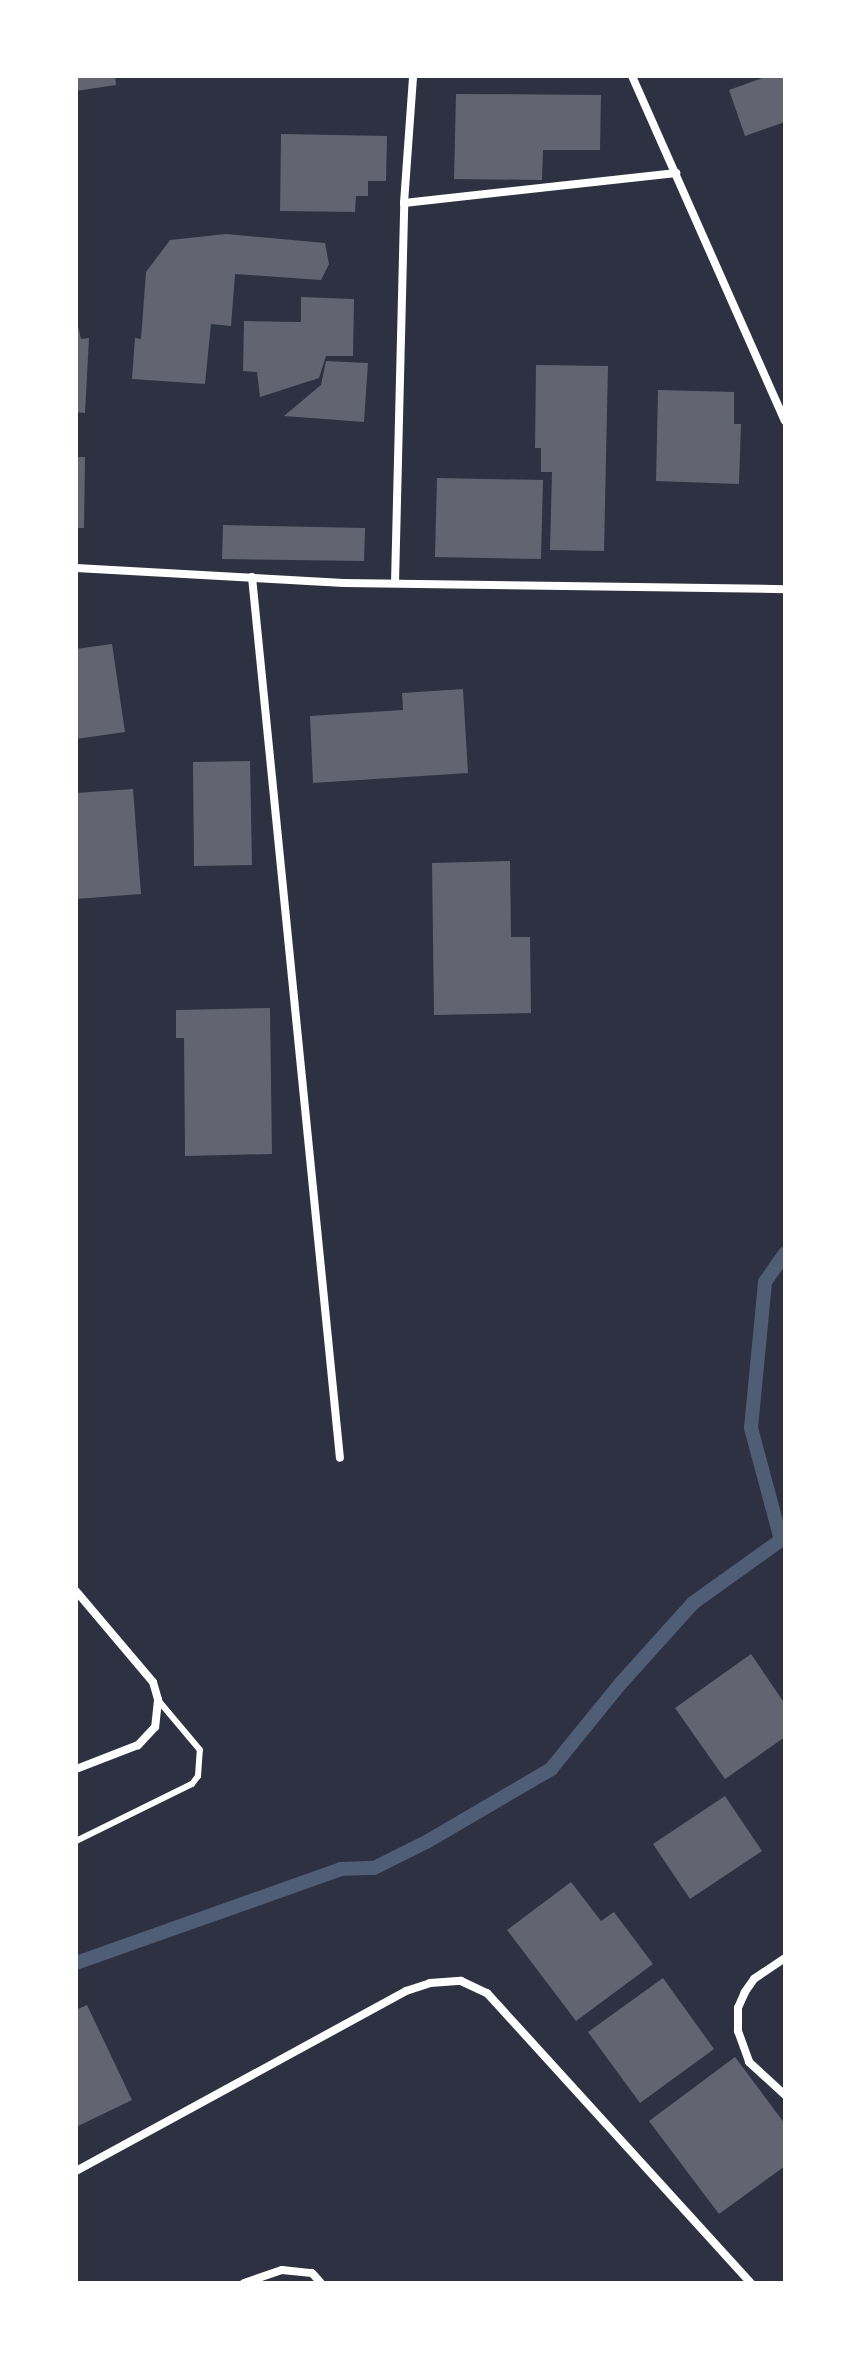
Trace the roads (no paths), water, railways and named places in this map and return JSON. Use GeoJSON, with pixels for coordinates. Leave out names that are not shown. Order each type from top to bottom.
{"type":"FeatureCollection","features":[{"type":"Feature","properties":{"kind":"street"},"geometry":{"type":"LineString","coordinates":[[395,583],[404,203],[413,76]]}},
{"type":"Feature","properties":{"kind":"street"},"geometry":{"type":"LineString","coordinates":[[632,76],[785,421]]}},
{"type":"Feature","properties":{"kind":"street"},"geometry":{"type":"LineString","coordinates":[[404,203],[676,173]]}},
{"type":"Feature","properties":{"kind":"street"},"geometry":{"type":"LineString","coordinates":[[76,568],[395,583],[785,589]]}},
{"type":"Feature","properties":{"kind":"street"},"geometry":{"type":"LineString","coordinates":[[252,577],[340,1458]]}},
{"type":"Feature","properties":{"kind":"street"},"geometry":{"type":"LineString","coordinates":[[76,1591],[153,1682],[158,1700],[155,1727],[138,1745],[76,1769]]}},
{"type":"Feature","properties":{"kind":"street"},"geometry":{"type":"LineString","coordinates":[[785,1958],[754,1979],[745,1992],[738,2008],[738,2031],[749,2062],[785,2095]]}},
{"type":"Feature","properties":{"kind":"street"},"geometry":{"type":"LineString","coordinates":[[76,2171],[406,1991],[430,1983],[461,1981],[487,1993],[751,2283]]}},
{"type":"Feature","properties":{"kind":"street"},"geometry":{"type":"LineString","coordinates":[[244,2283],[282,2270],[312,2273],[321,2283]]}},
{"type":"Feature","properties":{"kind":"lane"},"geometry":{"type":"LineString","coordinates":[[76,1841],[192,1784],[198,1776],[200,1750],[158,1700]]}},
{"type":"Feature","properties":{"kind":"waterway"},"geometry":{"type":"LineString","coordinates":[[76,1963],[341,1869],[374,1868],[428,1841],[551,1769],[621,1683],[693,1603],[781,1540],[751,1428],[765,1282],[785,1253]]}}]}
